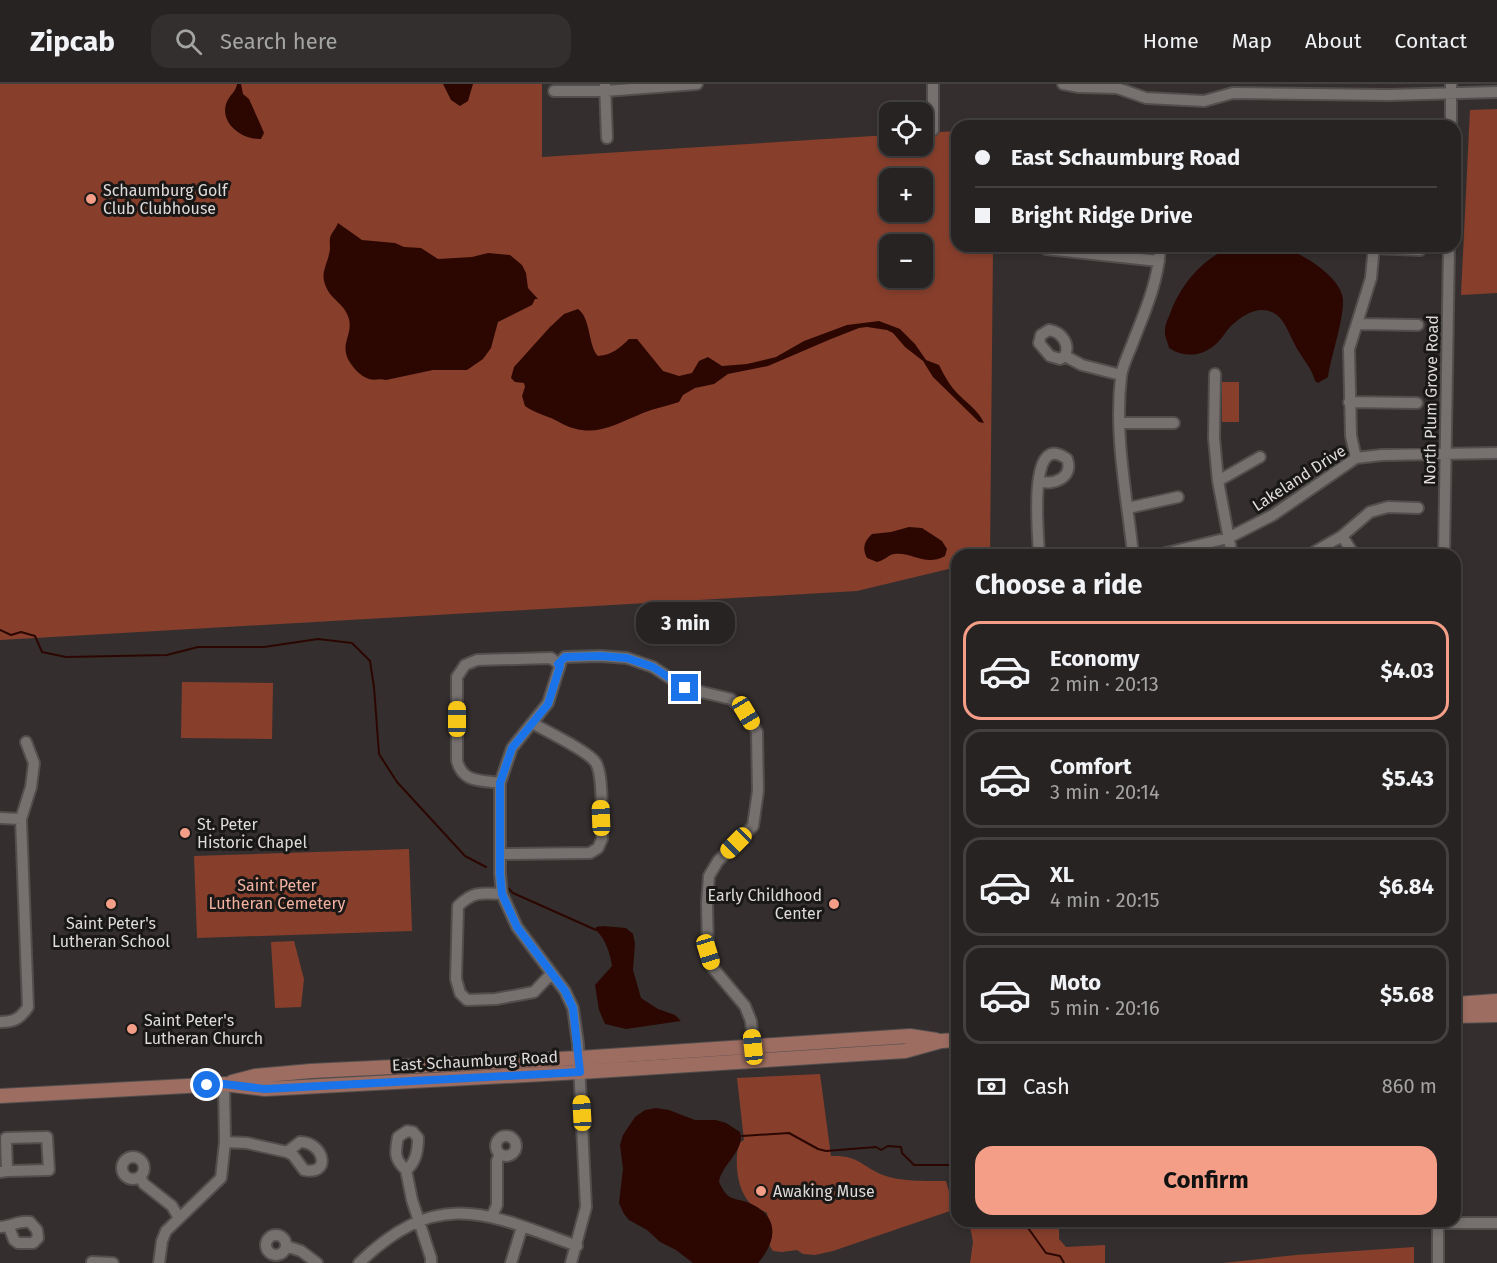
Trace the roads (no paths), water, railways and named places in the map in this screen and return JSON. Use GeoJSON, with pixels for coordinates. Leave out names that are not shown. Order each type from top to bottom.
{"type":"FeatureCollection","features":[{"type":"Feature","properties":{"kind":"main road"},"geometry":{"type":"LineString","coordinates":[[1461,1004],[1497,1001]]}},
{"type":"Feature","properties":{"kind":"main road"},"geometry":{"type":"LineString","coordinates":[[1461,1016],[1497,1015]]}},
{"type":"Feature","properties":{"kind":"main road","name":"East Schaumburg Road"},"geometry":{"type":"LineString","coordinates":[[0,1096],[224,1084],[255,1076],[311,1071],[580,1065],[754,1054],[910,1036],[951,1040]]}},
{"type":"Feature","properties":{"kind":"street"},"geometry":{"type":"LineString","coordinates":[[554,91],[698,84]]}},
{"type":"Feature","properties":{"kind":"street"},"geometry":{"type":"LineString","coordinates":[[933,84],[933,102]]}},
{"type":"Feature","properties":{"kind":"street"},"geometry":{"type":"LineString","coordinates":[[1063,84],[1079,87],[1117,88],[1146,98],[1203,100],[1233,93],[1451,89],[1497,92]]}},
{"type":"Feature","properties":{"kind":"street"},"geometry":{"type":"LineString","coordinates":[[605,87],[607,138]]}},
{"type":"Feature","properties":{"kind":"street"},"geometry":{"type":"LineString","coordinates":[[1451,89],[1451,120]]}},
{"type":"Feature","properties":{"kind":"street"},"geometry":{"type":"LineString","coordinates":[[1079,252],[1159,261]]}},
{"type":"Feature","properties":{"kind":"street"},"geometry":{"type":"LineString","coordinates":[[1132,549],[1122,477],[1119,423],[1121,375],[1154,287],[1160,252]]}},
{"type":"Feature","properties":{"kind":"street"},"geometry":{"type":"LineString","coordinates":[[1356,458],[1351,436],[1349,349],[1371,278],[1374,252]]}},
{"type":"Feature","properties":{"kind":"street","name":"North Plum Grove Road"},"geometry":{"type":"LineString","coordinates":[[1444,549],[1449,252]]}},
{"type":"Feature","properties":{"kind":"street"},"geometry":{"type":"LineString","coordinates":[[1358,324],[1418,325]]}},
{"type":"Feature","properties":{"kind":"street"},"geometry":{"type":"LineString","coordinates":[[1065,356],[1082,365],[1121,375]]}},
{"type":"Feature","properties":{"kind":"street"},"geometry":{"type":"LineString","coordinates":[[1215,374],[1214,438],[1218,481],[1231,549]]}},
{"type":"Feature","properties":{"kind":"street"},"geometry":{"type":"LineString","coordinates":[[1349,402],[1417,403]]}},
{"type":"Feature","properties":{"kind":"street"},"geometry":{"type":"LineString","coordinates":[[1119,423],[1174,423]]}},
{"type":"Feature","properties":{"kind":"street","name":"Lakeland Drive"},"geometry":{"type":"LineString","coordinates":[[1183,549],[1228,538],[1273,515],[1356,458],[1382,455],[1497,453]]}},
{"type":"Feature","properties":{"kind":"street"},"geometry":{"type":"LineString","coordinates":[[1218,481],[1260,457]]}},
{"type":"Feature","properties":{"kind":"street"},"geometry":{"type":"LineString","coordinates":[[1039,481],[1037,488],[1039,549]]}},
{"type":"Feature","properties":{"kind":"street"},"geometry":{"type":"LineString","coordinates":[[1128,508],[1178,497]]}},
{"type":"Feature","properties":{"kind":"street"},"geometry":{"type":"LineString","coordinates":[[1319,549],[1342,536],[1370,512],[1388,507],[1418,508]]}},
{"type":"Feature","properties":{"kind":"street"},"geometry":{"type":"LineString","coordinates":[[1342,536],[1350,549]]}},
{"type":"Feature","properties":{"kind":"street"},"geometry":{"type":"LineString","coordinates":[[571,1263],[586,1207],[580,1065],[573,1008],[565,991],[517,927],[502,894],[500,874],[500,783],[512,748],[548,704],[559,665],[565,657],[627,658],[653,667],[685,688],[731,699],[746,713],[757,732],[758,799],[753,826],[718,861],[710,876],[707,903],[708,952],[713,969],[745,1006],[751,1021],[754,1054]]}},
{"type":"Feature","properties":{"kind":"street"},"geometry":{"type":"LineString","coordinates":[[500,783],[467,778],[460,771],[457,761],[457,677],[465,664],[477,660],[551,658],[559,665]]}},
{"type":"Feature","properties":{"kind":"street"},"geometry":{"type":"LineString","coordinates":[[500,854],[590,853],[598,848],[602,839],[600,775],[596,762],[532,723]]}},
{"type":"Feature","properties":{"kind":"street"},"geometry":{"type":"LineString","coordinates":[[0,1022],[12,1022],[19,1019],[28,1007],[21,819],[31,787],[34,763],[26,742]]}},
{"type":"Feature","properties":{"kind":"street"},"geometry":{"type":"LineString","coordinates":[[0,818],[21,819]]}},
{"type":"Feature","properties":{"kind":"street"},"geometry":{"type":"LineString","coordinates":[[502,894],[477,893],[466,898],[458,906],[456,980],[460,993],[467,1000],[496,999],[534,992],[551,974]]}},
{"type":"Feature","properties":{"kind":"street"},"geometry":{"type":"LineString","coordinates":[[159,1263],[166,1231],[222,1178],[225,1142],[224,1084]]}},
{"type":"Feature","properties":{"kind":"street"},"geometry":{"type":"LineString","coordinates":[[47,1137],[50,1170],[3,1172],[6,1138],[47,1137]]}},
{"type":"Feature","properties":{"kind":"street"},"geometry":{"type":"LineString","coordinates":[[225,1142],[247,1143],[287,1152]]}},
{"type":"Feature","properties":{"kind":"street"},"geometry":{"type":"LineString","coordinates":[[492,1216],[496,1205],[497,1161],[500,1154]]}},
{"type":"Feature","properties":{"kind":"street"},"geometry":{"type":"LineString","coordinates":[[406,1170],[412,1200],[431,1263]]}},
{"type":"Feature","properties":{"kind":"street"},"geometry":{"type":"LineString","coordinates":[[140,1177],[144,1184],[172,1206],[178,1218]]}},
{"type":"Feature","properties":{"kind":"street"},"geometry":{"type":"LineString","coordinates":[[359,1263],[386,1239],[419,1222],[457,1212],[492,1216],[577,1246]]}},
{"type":"Feature","properties":{"kind":"street"},"geometry":{"type":"LineString","coordinates":[[1461,1222],[1497,1223]]}},
{"type":"Feature","properties":{"kind":"street"},"geometry":{"type":"LineString","coordinates":[[511,1263],[522,1227]]}},
{"type":"Feature","properties":{"kind":"street"},"geometry":{"type":"LineString","coordinates":[[1438,1227],[1438,1263]]}},
{"type":"Feature","properties":{"kind":"street"},"geometry":{"type":"LineString","coordinates":[[286,1246],[301,1251],[317,1263]]}},
{"type":"Feature","properties":{"kind":"street"},"geometry":{"type":"LineString","coordinates":[[92,1262],[113,1263]]}},
{"type":"Feature","properties":{"kind":"waterway"},"geometry":{"type":"LineString","coordinates":[[0,630],[11,635],[21,632],[35,636],[42,652],[66,657],[167,655],[198,647],[264,647],[318,639],[352,643],[370,661],[379,754],[397,782],[465,856],[486,867]]}},
{"type":"Feature","properties":{"kind":"waterway"},"geometry":{"type":"LineString","coordinates":[[507,887],[513,893],[596,930]]}},
{"type":"Feature","properties":{"kind":"waterway"},"geometry":{"type":"LineString","coordinates":[[742,1136],[789,1133],[826,1151],[876,1147],[881,1150],[888,1146],[901,1147],[902,1153],[914,1165],[951,1165]]}},
{"type":"Feature","properties":{"kind":"waterway"},"geometry":{"type":"LineString","coordinates":[[1027,1227],[1046,1253],[1060,1256],[1064,1263]]}},
{"type":"Feature","properties":{"kind":"place","name":"Schaumburg Golf Club Clubhouse"},"geometry":{"type":"Point","coordinates":[91,199]}},
{"type":"Feature","properties":{"kind":"place","name":"St. Peter Historic Chapel"},"geometry":{"type":"Point","coordinates":[185,833]}},
{"type":"Feature","properties":{"kind":"place","name":"Saint Peter's Lutheran School"},"geometry":{"type":"Point","coordinates":[111,904]}},
{"type":"Feature","properties":{"kind":"place","name":"Early Childhood Center"},"geometry":{"type":"Point","coordinates":[834,904]}},
{"type":"Feature","properties":{"kind":"place","name":"Saint Peter's Lutheran Church"},"geometry":{"type":"Point","coordinates":[132,1029]}},
{"type":"Feature","properties":{"kind":"place","name":"Awaking Muse"},"geometry":{"type":"Point","coordinates":[761,1191]}},
{"type":"Feature","properties":{"kind":"park label","name":"Saint Peter Lutheran Cemetery"},"geometry":{"type":"Point","coordinates":[277,894]}}]}
